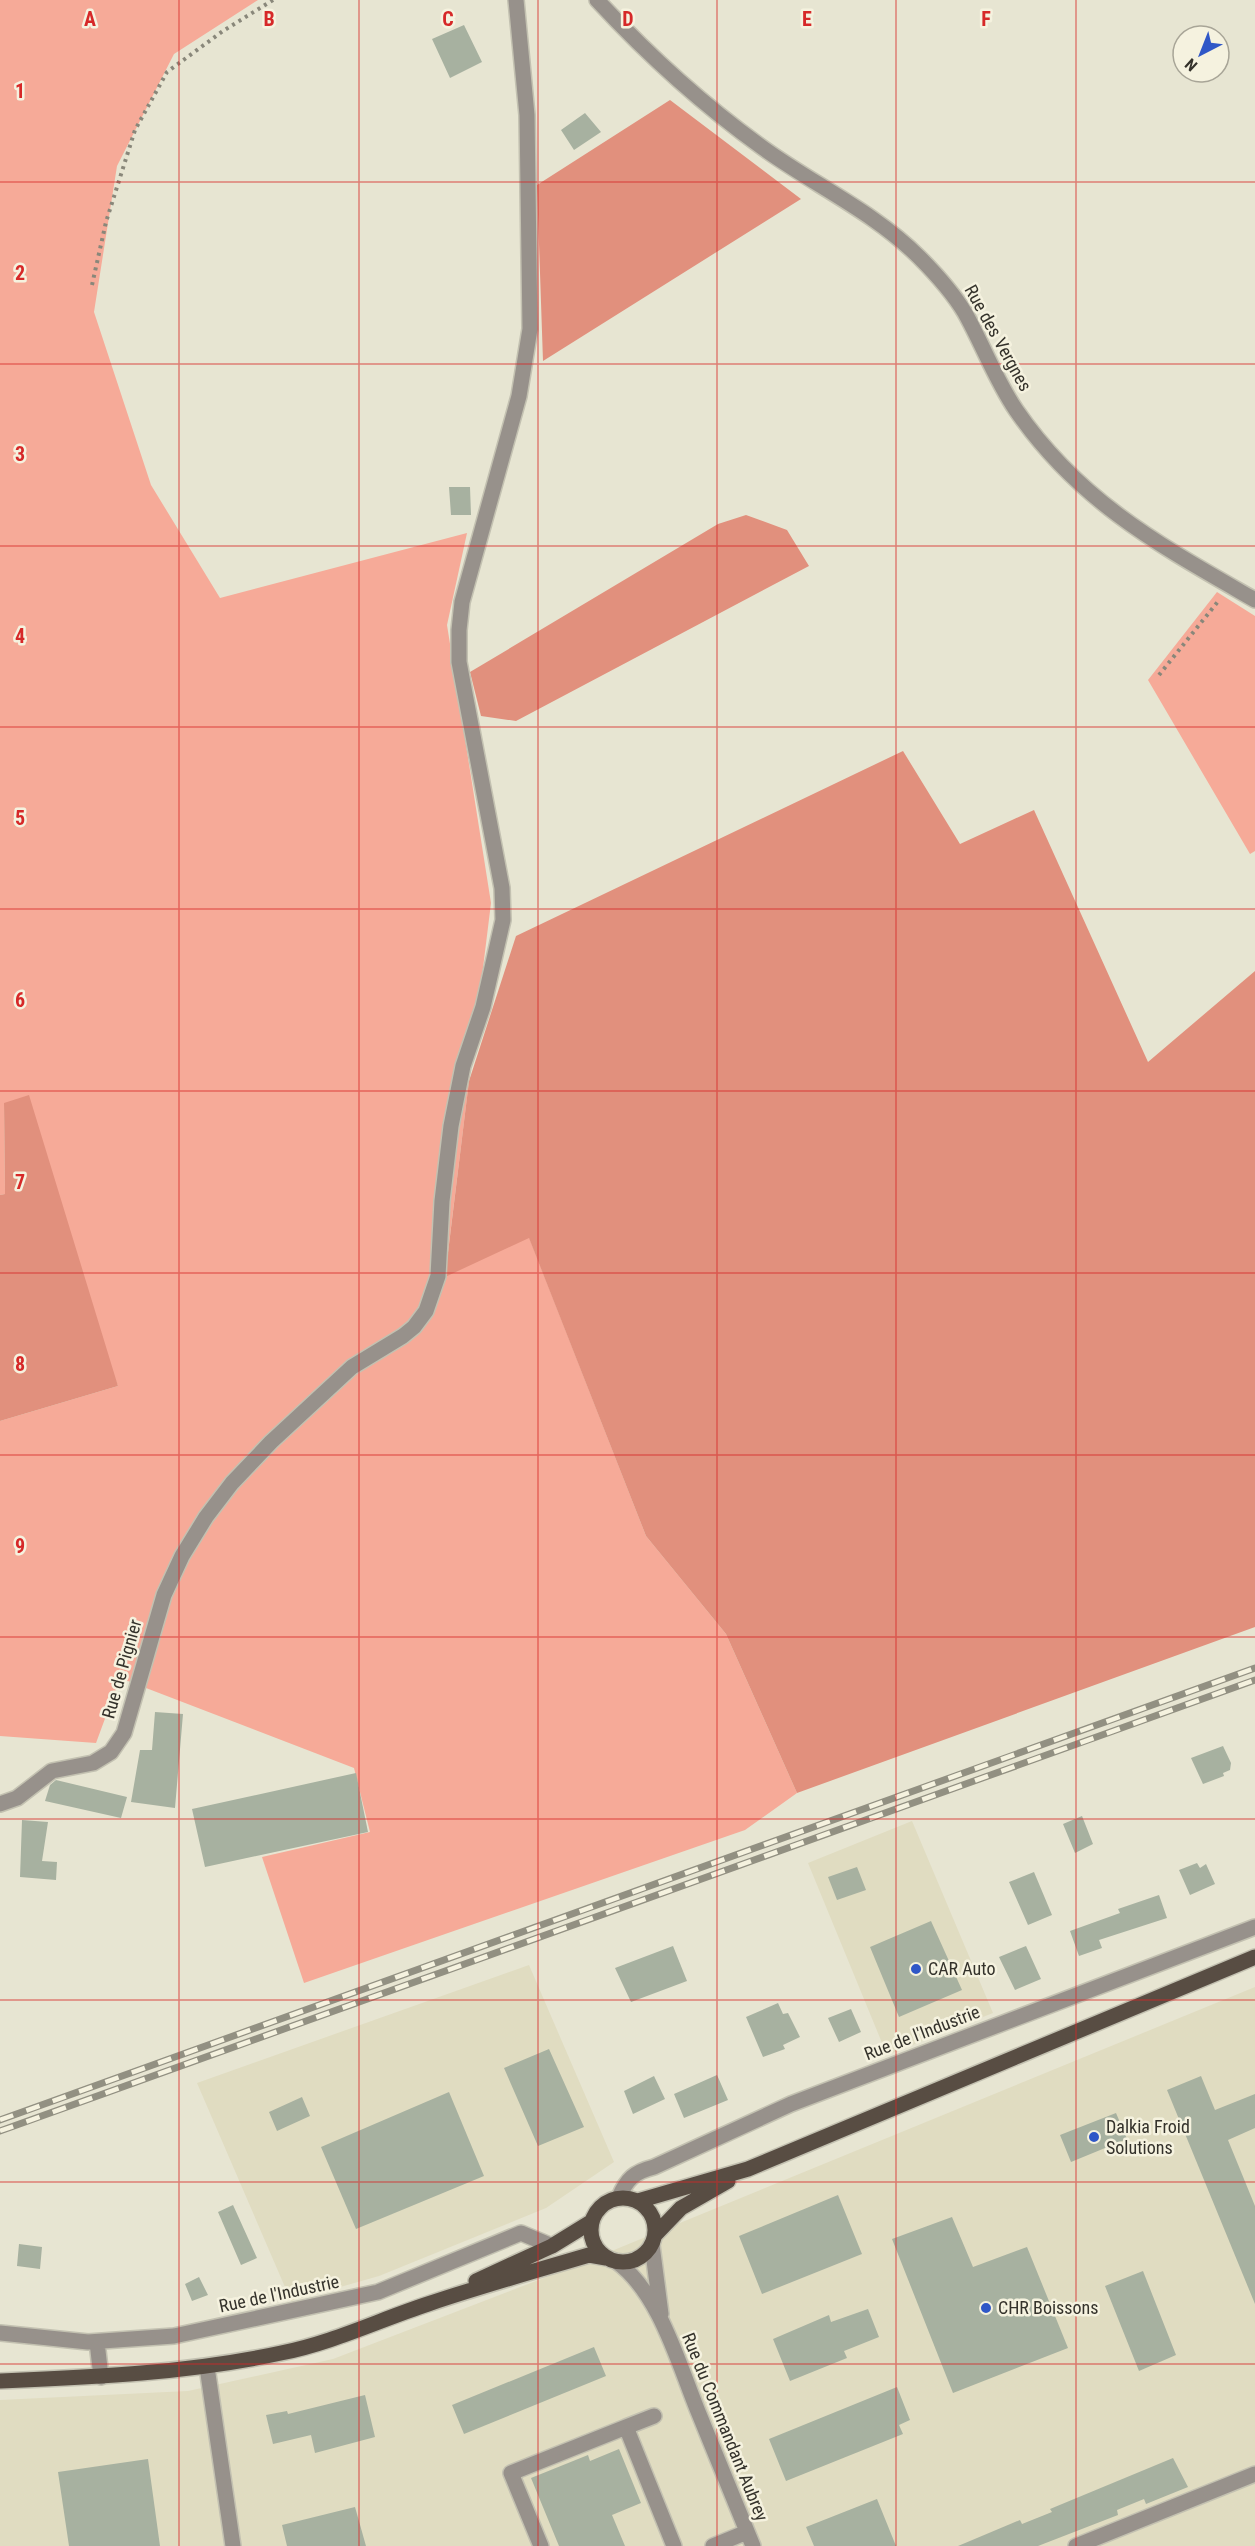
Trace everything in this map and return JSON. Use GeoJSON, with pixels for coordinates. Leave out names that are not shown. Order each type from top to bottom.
{"type":"FeatureCollection","features":[{"type":"Feature","properties":{"kind":"main road"},"geometry":{"type":"LineString","coordinates":[[426,2304],[552,2246],[591,2222],[601,2205],[619,2197],[638,2201],[748,2169],[1255,1957]]}},
{"type":"Feature","properties":{"kind":"main road"},"geometry":{"type":"LineString","coordinates":[[0,2381],[101,2377],[207,2367],[283,2353],[348,2333],[426,2304],[589,2255],[627,2262],[638,2259],[646,2253],[681,2208],[748,2169]]}},
{"type":"Feature","properties":{"kind":"main road"},"geometry":{"type":"LineString","coordinates":[[638,2201],[652,2215],[654,2240]]}},
{"type":"Feature","properties":{"kind":"main road"},"geometry":{"type":"LineString","coordinates":[[591,2222],[593,2242],[612,2260]]}},
{"type":"Feature","properties":{"kind":"street","name":"Rue de Pignier"},"geometry":{"type":"LineString","coordinates":[[0,1804],[17,1798],[52,1771],[93,1763],[111,1752],[124,1733],[164,1595],[182,1556],[206,1516],[232,1483],[271,1442],[352,1367],[414,1327],[426,1311],[438,1276],[442,1202],[451,1126],[464,1066],[483,1007],[503,920],[502,888],[459,662],[459,630],[462,602],[471,565],[519,396],[530,329],[527,114],[516,0]]}},
{"type":"Feature","properties":{"kind":"street","name":"Rue des Vergnes"},"geometry":{"type":"LineString","coordinates":[[597,0],[656,59],[704,102],[764,148],[888,230],[919,256],[945,285],[964,312],[1016,409],[1063,468],[1117,516],[1155,542],[1255,600]]}},
{"type":"Feature","properties":{"kind":"street","name":"Rue de l'Industrie"},"geometry":{"type":"LineString","coordinates":[[619,2197],[629,2178],[637,2171],[654,2167],[791,2104],[1255,1927]]}},
{"type":"Feature","properties":{"kind":"street","name":"Rue de l'Industrie"},"geometry":{"type":"LineString","coordinates":[[0,2333],[97,2342],[174,2336],[378,2292],[521,2233],[552,2246]]}},
{"type":"Feature","properties":{"kind":"street","name":"Rue du Commandant Aubrey"},"geometry":{"type":"LineString","coordinates":[[654,2240],[662,2323]]}},
{"type":"Feature","properties":{"kind":"street","name":"Rue du Commandant Aubrey"},"geometry":{"type":"LineString","coordinates":[[612,2260],[630,2271],[639,2282],[662,2323],[750,2539]]}},
{"type":"Feature","properties":{"kind":"street"},"geometry":{"type":"LineString","coordinates":[[97,2342],[101,2377]]}},
{"type":"Feature","properties":{"kind":"street"},"geometry":{"type":"LineString","coordinates":[[207,2367],[233,2546]]}},
{"type":"Feature","properties":{"kind":"street"},"geometry":{"type":"LineString","coordinates":[[541,2546],[511,2473],[654,2415]]}},
{"type":"Feature","properties":{"kind":"street"},"geometry":{"type":"LineString","coordinates":[[626,2427],[674,2546]]}},
{"type":"Feature","properties":{"kind":"street"},"geometry":{"type":"LineString","coordinates":[[1077,2546],[1255,2474]]}},
{"type":"Feature","properties":{"kind":"street"},"geometry":{"type":"LineString","coordinates":[[713,2546],[750,2539]]}},
{"type":"Feature","properties":{"kind":"path"},"geometry":{"type":"LineString","coordinates":[[92,285],[106,222],[135,130],[167,72],[223,31],[273,0]]}},
{"type":"Feature","properties":{"kind":"path"},"geometry":{"type":"LineString","coordinates":[[1159,675],[1230,586]]}},
{"type":"Feature","properties":{"kind":"shaded area"},"geometry":{"type":"Polygon","coordinates":[[[0,0],[258,0],[174,54],[117,166],[94,312],[151,485],[220,598],[467,533],[447,625],[491,903],[445,1276],[529,1237],[646,1536],[726,1634],[797,1793],[745,1830],[304,1983],[262,1857],[370,1832],[354,1768],[120,1678],[96,1743],[0,1736],[0,1421],[118,1386],[4,1104],[5,1194],[0,1195],[0,0]]]}},
{"type":"Feature","properties":{"kind":"shaded area"},"geometry":{"type":"Polygon","coordinates":[[[670,100],[801,199],[543,361],[537,185],[670,100]]]}},
{"type":"Feature","properties":{"kind":"shaded area"},"geometry":{"type":"Polygon","coordinates":[[[746,515],[787,530],[809,566],[516,721],[481,716],[470,672],[718,524],[746,515]]]}},
{"type":"Feature","properties":{"kind":"shaded area"},"geometry":{"type":"Polygon","coordinates":[[[1217,592],[1255,616],[1255,851],[1250,854],[1148,680],[1217,592]]]}},
{"type":"Feature","properties":{"kind":"shaded area"},"geometry":{"type":"Polygon","coordinates":[[[903,751],[960,844],[1034,810],[1148,1062],[1255,971],[1255,1627],[797,1793],[726,1634],[646,1536],[529,1238],[445,1277],[469,1081],[516,936],[903,751]]]}},
{"type":"Feature","properties":{"kind":"shaded area"},"geometry":{"type":"Polygon","coordinates":[[[29,1095],[118,1386],[0,1421],[0,1195],[5,1194],[4,1103],[29,1095]]]}},
{"type":"Feature","properties":{"kind":"shaded area"},"geometry":{"type":"Polygon","coordinates":[[[912,1821],[993,2013],[887,2055],[808,1863],[912,1821]]]}},
{"type":"Feature","properties":{"kind":"shaded area"},"geometry":{"type":"Polygon","coordinates":[[[529,1965],[614,2162],[546,2208],[379,2276],[291,2301],[197,2083],[529,1965]]]}},
{"type":"Feature","properties":{"kind":"shaded area"},"geometry":{"type":"Polygon","coordinates":[[[1255,1987],[1255,2546],[0,2546],[0,2400],[188,2391],[333,2359],[575,2266],[1255,1987]]]}},
{"type":"Feature","properties":{"kind":"building"},"geometry":{"type":"Polygon","coordinates":[[[464,25],[482,62],[450,78],[432,39],[464,25]]]}},
{"type":"Feature","properties":{"kind":"building"},"geometry":{"type":"Polygon","coordinates":[[[585,113],[601,132],[574,150],[561,130],[585,113]]]}},
{"type":"Feature","properties":{"kind":"building"},"geometry":{"type":"Polygon","coordinates":[[[449,487],[470,487],[471,515],[451,515],[449,487]]]}},
{"type":"Feature","properties":{"kind":"building"},"geometry":{"type":"Polygon","coordinates":[[[155,1712],[183,1714],[175,1808],[131,1802],[140,1750],[152,1750],[155,1712]]]}},
{"type":"Feature","properties":{"kind":"building"},"geometry":{"type":"Polygon","coordinates":[[[1223,1746],[1231,1763],[1230,1770],[1223,1773],[1224,1776],[1203,1784],[1191,1758],[1223,1746]]]}},
{"type":"Feature","properties":{"kind":"building"},"geometry":{"type":"Polygon","coordinates":[[[356,1773],[368,1832],[205,1867],[192,1809],[356,1773]]]}},
{"type":"Feature","properties":{"kind":"building"},"geometry":{"type":"Polygon","coordinates":[[[56,1780],[127,1797],[121,1818],[45,1801],[50,1785],[56,1780]]]}},
{"type":"Feature","properties":{"kind":"building"},"geometry":{"type":"Polygon","coordinates":[[[1082,1816],[1093,1844],[1075,1853],[1063,1824],[1082,1816]]]}},
{"type":"Feature","properties":{"kind":"building"},"geometry":{"type":"Polygon","coordinates":[[[22,1820],[48,1822],[42,1861],[57,1862],[56,1880],[20,1877],[22,1820]]]}},
{"type":"Feature","properties":{"kind":"building"},"geometry":{"type":"Polygon","coordinates":[[[1197,1863],[1200,1868],[1206,1864],[1215,1884],[1190,1895],[1179,1870],[1197,1863]]]}},
{"type":"Feature","properties":{"kind":"building"},"geometry":{"type":"Polygon","coordinates":[[[857,1867],[866,1890],[837,1900],[828,1877],[857,1867]]]}},
{"type":"Feature","properties":{"kind":"building"},"geometry":{"type":"Polygon","coordinates":[[[1034,1872],[1052,1915],[1028,1925],[1009,1882],[1034,1872]]]}},
{"type":"Feature","properties":{"kind":"building"},"geometry":{"type":"Polygon","coordinates":[[[1159,1895],[1167,1918],[1099,1940],[1102,1948],[1079,1956],[1070,1931],[1120,1913],[1118,1909],[1159,1895]]]}},
{"type":"Feature","properties":{"kind":"building","name":"CAR Auto"},"geometry":{"type":"Polygon","coordinates":[[[931,1921],[962,1990],[899,2017],[870,1947],[931,1921]]]}},
{"type":"Feature","properties":{"kind":"building"},"geometry":{"type":"Polygon","coordinates":[[[673,1946],[687,1981],[631,2002],[615,1968],[673,1946]]]}},
{"type":"Feature","properties":{"kind":"building"},"geometry":{"type":"Polygon","coordinates":[[[1026,1946],[1041,1979],[1015,1990],[999,1957],[1026,1946]]]}},
{"type":"Feature","properties":{"kind":"building"},"geometry":{"type":"Polygon","coordinates":[[[778,2003],[783,2014],[788,2013],[800,2037],[783,2045],[785,2049],[763,2057],[746,2017],[778,2003]]]}},
{"type":"Feature","properties":{"kind":"building"},"geometry":{"type":"Polygon","coordinates":[[[851,2009],[861,2032],[839,2042],[828,2018],[851,2009]]]}},
{"type":"Feature","properties":{"kind":"building"},"geometry":{"type":"Polygon","coordinates":[[[549,2049],[584,2127],[538,2146],[504,2068],[549,2049]]]}},
{"type":"Feature","properties":{"kind":"building"},"geometry":{"type":"Polygon","coordinates":[[[717,2075],[728,2100],[684,2118],[674,2094],[717,2075]]]}},
{"type":"Feature","properties":{"kind":"building"},"geometry":{"type":"Polygon","coordinates":[[[654,2076],[665,2099],[633,2114],[624,2091],[654,2076]]]}},
{"type":"Feature","properties":{"kind":"building"},"geometry":{"type":"Polygon","coordinates":[[[1201,2076],[1215,2110],[1255,2094],[1255,2128],[1228,2140],[1255,2206],[1255,2304],[1167,2090],[1201,2076]]]}},
{"type":"Feature","properties":{"kind":"building"},"geometry":{"type":"Polygon","coordinates":[[[449,2092],[484,2176],[356,2229],[321,2147],[449,2092]]]}},
{"type":"Feature","properties":{"kind":"building"},"geometry":{"type":"Polygon","coordinates":[[[302,2097],[310,2116],[277,2131],[269,2112],[302,2097]]]}},
{"type":"Feature","properties":{"kind":"building","name":"Dalkia Froid Solutions"},"geometry":{"type":"Polygon","coordinates":[[[1116,2113],[1127,2139],[1071,2162],[1060,2135],[1116,2113]]]}},
{"type":"Feature","properties":{"kind":"building"},"geometry":{"type":"Polygon","coordinates":[[[838,2195],[862,2254],[762,2294],[739,2236],[838,2195]]]}},
{"type":"Feature","properties":{"kind":"building"},"geometry":{"type":"Polygon","coordinates":[[[233,2205],[257,2258],[241,2265],[218,2212],[233,2205]]]}},
{"type":"Feature","properties":{"kind":"building","name":"CHR Boissons"},"geometry":{"type":"Polygon","coordinates":[[[952,2217],[973,2267],[1027,2247],[1068,2348],[953,2393],[892,2239],[952,2217]]]}},
{"type":"Feature","properties":{"kind":"building"},"geometry":{"type":"Polygon","coordinates":[[[19,2244],[42,2247],[40,2269],[17,2266],[19,2244]]]}},
{"type":"Feature","properties":{"kind":"building"},"geometry":{"type":"Polygon","coordinates":[[[1143,2271],[1176,2355],[1139,2371],[1105,2286],[1143,2271]]]}},
{"type":"Feature","properties":{"kind":"building"},"geometry":{"type":"Polygon","coordinates":[[[199,2277],[208,2295],[192,2301],[185,2284],[199,2277]]]}},
{"type":"Feature","properties":{"kind":"building"},"geometry":{"type":"Polygon","coordinates":[[[868,2309],[879,2337],[844,2351],[847,2358],[790,2381],[773,2339],[829,2315],[831,2322],[868,2309]]]}},
{"type":"Feature","properties":{"kind":"building"},"geometry":{"type":"Polygon","coordinates":[[[594,2347],[606,2376],[464,2434],[452,2405],[594,2347]]]}},
{"type":"Feature","properties":{"kind":"building"},"geometry":{"type":"Polygon","coordinates":[[[897,2387],[910,2420],[899,2425],[903,2434],[786,2481],[769,2439],[897,2387]]]}},
{"type":"Feature","properties":{"kind":"building"},"geometry":{"type":"Polygon","coordinates":[[[365,2395],[375,2437],[315,2453],[311,2435],[273,2444],[266,2415],[287,2411],[288,2414],[365,2395]]]}},
{"type":"Feature","properties":{"kind":"building"},"geometry":{"type":"Polygon","coordinates":[[[619,2449],[641,2503],[612,2515],[625,2546],[559,2546],[531,2478],[588,2455],[590,2461],[619,2449]]]}},
{"type":"Feature","properties":{"kind":"building"},"geometry":{"type":"Polygon","coordinates":[[[1173,2458],[1188,2487],[1146,2504],[1144,2499],[1117,2510],[1118,2515],[1038,2546],[958,2546],[1020,2520],[1022,2524],[1052,2512],[1050,2509],[1173,2458]]]}},
{"type":"Feature","properties":{"kind":"building"},"geometry":{"type":"Polygon","coordinates":[[[148,2459],[160,2546],[69,2546],[58,2472],[148,2459]]]}},
{"type":"Feature","properties":{"kind":"building"},"geometry":{"type":"Polygon","coordinates":[[[877,2499],[896,2546],[814,2546],[806,2527],[877,2499]]]}},
{"type":"Feature","properties":{"kind":"building"},"geometry":{"type":"Polygon","coordinates":[[[355,2507],[366,2546],[287,2546],[282,2525],[355,2507]]]}},
{"type":"Feature","properties":{"kind":"railway"},"geometry":{"type":"LineString","coordinates":[[0,2120],[1255,1668]]}},
{"type":"Feature","properties":{"kind":"railway"},"geometry":{"type":"LineString","coordinates":[[0,2131],[1255,1680]]}},
{"type":"Feature","properties":{"kind":"place","name":"CAR Auto"},"geometry":{"type":"Point","coordinates":[916,1969]}},
{"type":"Feature","properties":{"kind":"place","name":"Dalkia Froid Solutions"},"geometry":{"type":"Point","coordinates":[1094,2137]}},
{"type":"Feature","properties":{"kind":"place","name":"CHR Boissons"},"geometry":{"type":"Point","coordinates":[986,2308]}}]}
